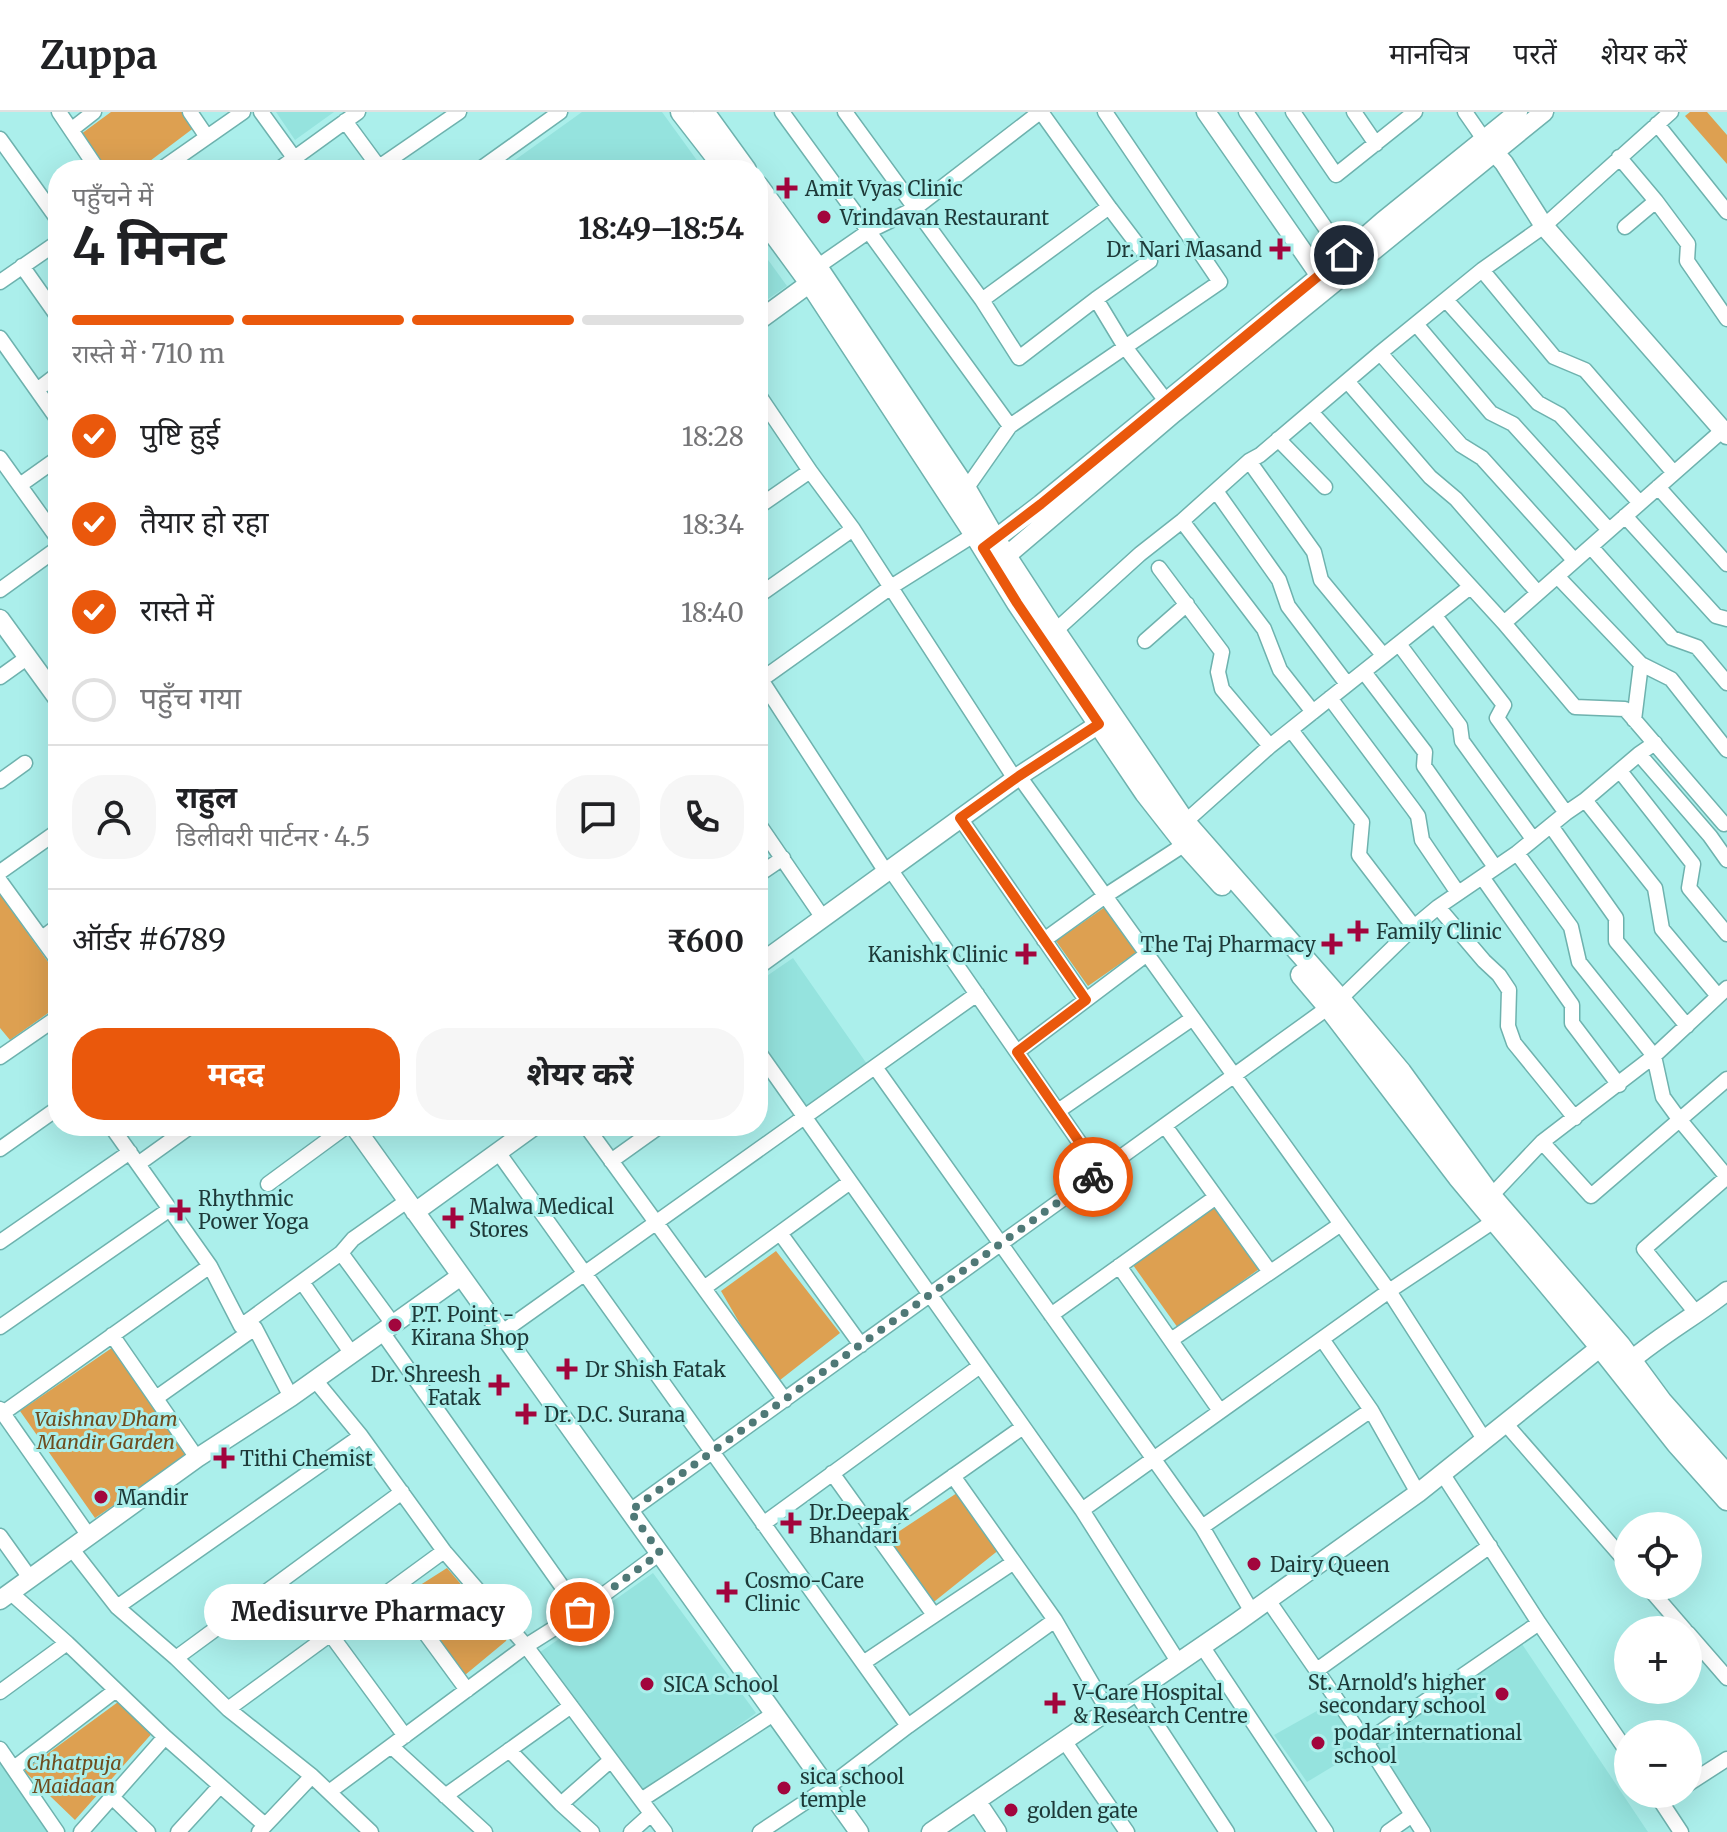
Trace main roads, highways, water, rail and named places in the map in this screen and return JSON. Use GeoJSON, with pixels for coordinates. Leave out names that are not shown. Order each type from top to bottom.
{"type":"FeatureCollection","features":[{"type":"Feature","properties":{"kind":"main road"},"geometry":{"type":"LineString","coordinates":[[681,112],[718,160]]}},
{"type":"Feature","properties":{"kind":"main road"},"geometry":{"type":"LineString","coordinates":[[704,112],[739,160]]}},
{"type":"Feature","properties":{"kind":"main road"},"geometry":{"type":"LineString","coordinates":[[768,202],[990,545],[1055,631],[1185,822],[1334,1004],[1458,1177],[1494,1221],[1607,1342]]}},
{"type":"Feature","properties":{"kind":"main road"},"geometry":{"type":"LineString","coordinates":[[768,223],[814,275],[966,489],[1017,603],[1145,793],[1185,844],[1260,926],[1401,1072],[1491,1196],[1625,1365],[1677,1444],[1727,1500]]}},
{"type":"Feature","properties":{"kind":"main road"},"geometry":{"type":"LineString","coordinates":[[1625,1365],[1727,1475]]}},
{"type":"Feature","properties":{"kind":"place","name":"Amit Vyas Clinic"},"geometry":{"type":"Point","coordinates":[787,188]}},
{"type":"Feature","properties":{"kind":"place","name":"Vrindavan Restaurant"},"geometry":{"type":"Point","coordinates":[824,217]}},
{"type":"Feature","properties":{"kind":"place","name":"Dr. Nari Masand"},"geometry":{"type":"Point","coordinates":[1280,249]}},
{"type":"Feature","properties":{"kind":"place","name":"Family Clinic"},"geometry":{"type":"Point","coordinates":[1358,931]}},
{"type":"Feature","properties":{"kind":"place","name":"The Taj Pharmacy"},"geometry":{"type":"Point","coordinates":[1332,944]}},
{"type":"Feature","properties":{"kind":"place","name":"Kanishk Clinic"},"geometry":{"type":"Point","coordinates":[1026,954]}},
{"type":"Feature","properties":{"kind":"place","name":"Rhythmic Power Yoga"},"geometry":{"type":"Point","coordinates":[180,1210]}},
{"type":"Feature","properties":{"kind":"place","name":"Malwa Medical Stores"},"geometry":{"type":"Point","coordinates":[453,1218]}},
{"type":"Feature","properties":{"kind":"place","name":"P.T. Point - Kirana Shop"},"geometry":{"type":"Point","coordinates":[395,1325]}},
{"type":"Feature","properties":{"kind":"place","name":"Dr Shish Fatak"},"geometry":{"type":"Point","coordinates":[567,1369]}},
{"type":"Feature","properties":{"kind":"place","name":"Dr. Shreesh Fatak"},"geometry":{"type":"Point","coordinates":[499,1385]}},
{"type":"Feature","properties":{"kind":"place","name":"Dr. D.C. Surana"},"geometry":{"type":"Point","coordinates":[526,1414]}},
{"type":"Feature","properties":{"kind":"place","name":"Tithi Chemist"},"geometry":{"type":"Point","coordinates":[224,1458]}},
{"type":"Feature","properties":{"kind":"place","name":"Mandir"},"geometry":{"type":"Point","coordinates":[101,1497]}},
{"type":"Feature","properties":{"kind":"place","name":"Dr.Deepak Bhandari"},"geometry":{"type":"Point","coordinates":[791,1523]}},
{"type":"Feature","properties":{"kind":"place","name":"Dairy Queen"},"geometry":{"type":"Point","coordinates":[1254,1564]}},
{"type":"Feature","properties":{"kind":"place","name":"Cosmo-Care Clinic"},"geometry":{"type":"Point","coordinates":[727,1592]}},
{"type":"Feature","properties":{"kind":"place","name":"Medisurve Pharmacy"},"geometry":{"type":"Point","coordinates":[580,1612]}},
{"type":"Feature","properties":{"kind":"place","name":"SICA School"},"geometry":{"type":"Point","coordinates":[647,1684]}},
{"type":"Feature","properties":{"kind":"place","name":"St. Arnold's higher secondary school"},"geometry":{"type":"Point","coordinates":[1502,1694]}},
{"type":"Feature","properties":{"kind":"place","name":"V-Care Hospital & Research Centre"},"geometry":{"type":"Point","coordinates":[1055,1703]}},
{"type":"Feature","properties":{"kind":"place","name":"podar international school"},"geometry":{"type":"Point","coordinates":[1318,1743]}},
{"type":"Feature","properties":{"kind":"place","name":"sica school temple"},"geometry":{"type":"Point","coordinates":[784,1788]}},
{"type":"Feature","properties":{"kind":"place","name":"golden gate"},"geometry":{"type":"Point","coordinates":[1011,1810]}},
{"type":"Feature","properties":{"kind":"park label","name":"Vaishnav Dham Mandir Garden"},"geometry":{"type":"Point","coordinates":[106,1430]}},
{"type":"Feature","properties":{"kind":"park label","name":"Chhatpuja Maidaan"},"geometry":{"type":"Point","coordinates":[74,1774]}}]}
